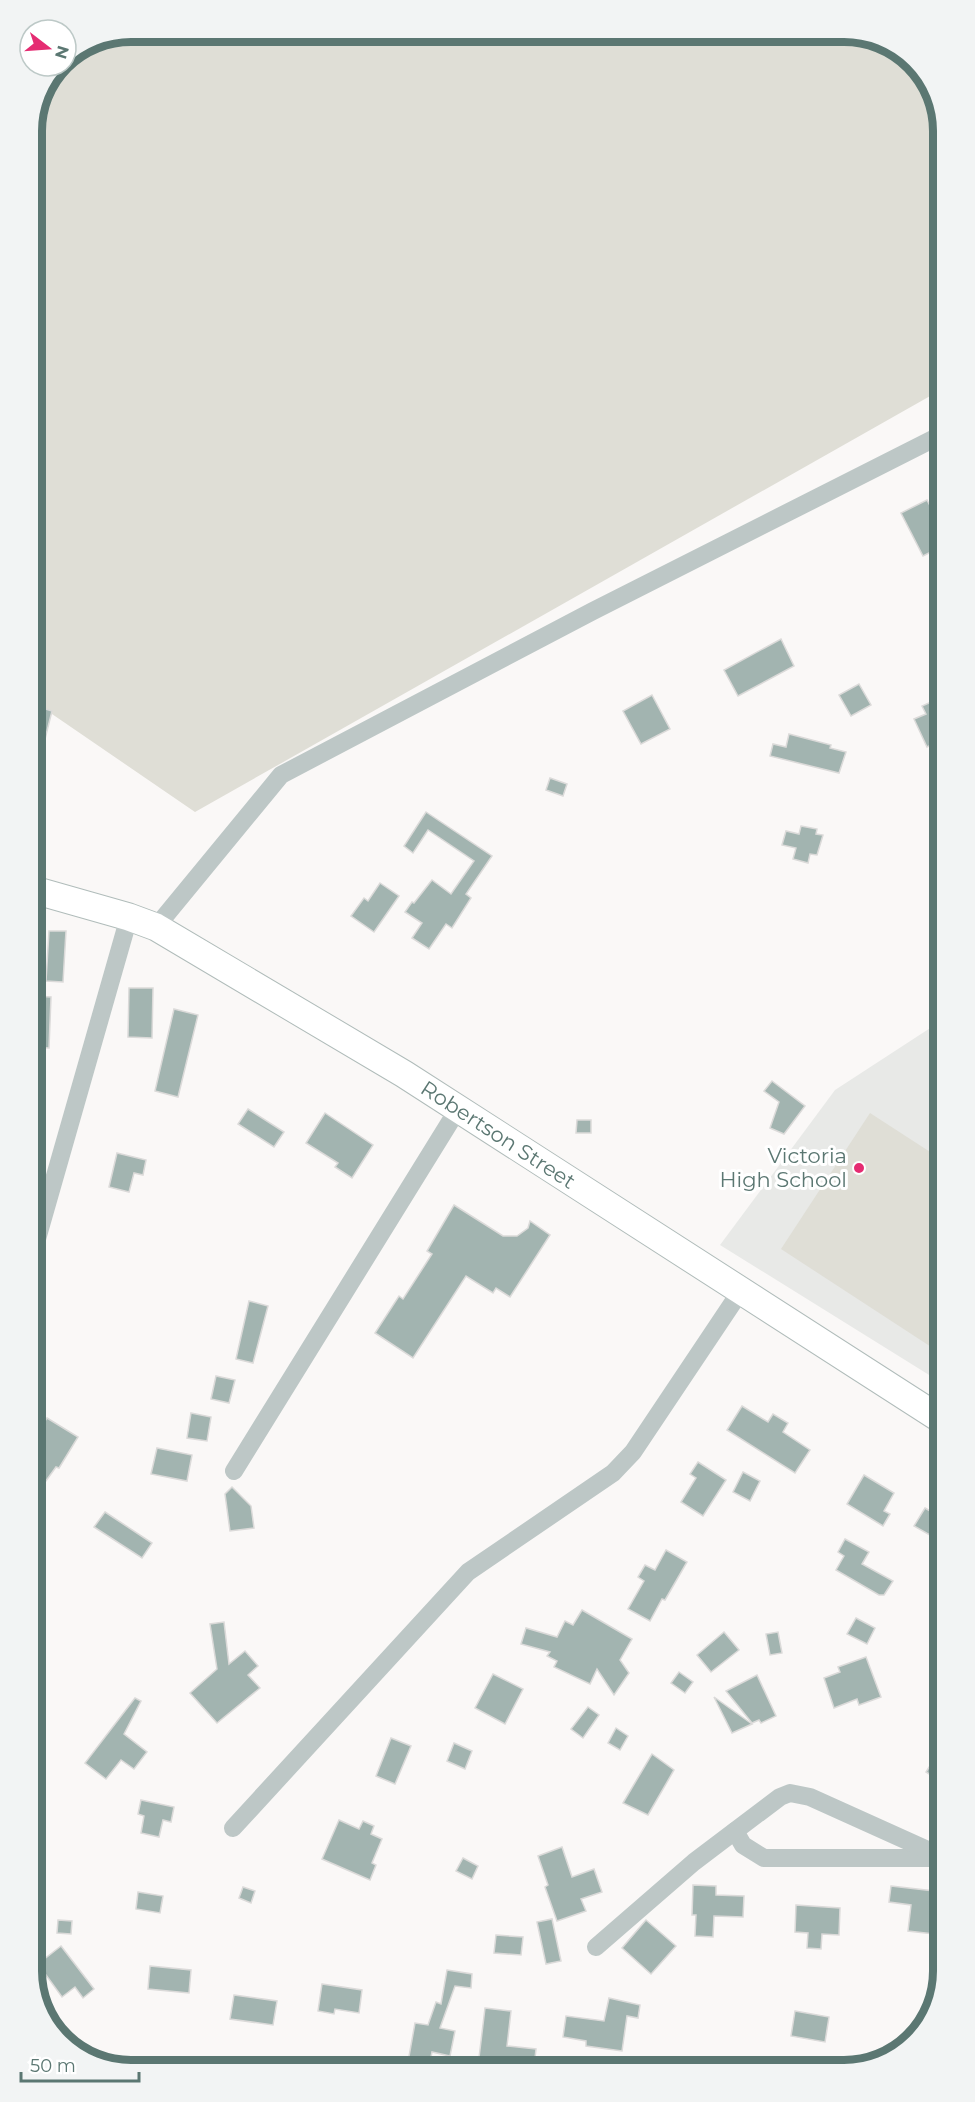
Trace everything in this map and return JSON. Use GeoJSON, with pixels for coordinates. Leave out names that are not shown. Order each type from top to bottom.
{"type":"FeatureCollection","features":[{"type":"Feature","properties":{"kind":"street"},"geometry":{"type":"LineString","coordinates":[[156,927],[281,775],[593,611],[933,439]]}},
{"type":"Feature","properties":{"kind":"street","name":"Robertson Street"},"geometry":{"type":"LineString","coordinates":[[42,892],[156,927],[394,1068],[933,1414]]}},
{"type":"Feature","properties":{"kind":"street"},"geometry":{"type":"LineString","coordinates":[[42,1222],[129,917]]}},
{"type":"Feature","properties":{"kind":"street"},"geometry":{"type":"LineString","coordinates":[[234,1471],[458,1109]]}},
{"type":"Feature","properties":{"kind":"street"},"geometry":{"type":"LineString","coordinates":[[233,1828],[468,1572],[613,1473],[651,1427],[740,1292]]}},
{"type":"Feature","properties":{"kind":"street"},"geometry":{"type":"LineString","coordinates":[[596,1947],[694,1862],[780,1797],[790,1793],[800,1794],[933,1854]]}},
{"type":"Feature","properties":{"kind":"street"},"geometry":{"type":"LineString","coordinates":[[735,1831],[743,1845],[764,1858],[933,1858]]}},
{"type":"Feature","properties":{"kind":"shaded area"},"geometry":{"type":"Polygon","coordinates":[[[131,42],[850,42],[878,49],[898,60],[915,77],[924,92],[932,119],[933,394],[195,812],[42,707],[42,125],[45,108],[57,82],[60,78],[78,78],[78,60],[97,49],[131,42]]]}},
{"type":"Feature","properties":{"kind":"shaded area","name":"Victoria High School"},"geometry":{"type":"Polygon","coordinates":[[[933,1026],[933,1377],[720,1245],[835,1090],[933,1026]]]}},
{"type":"Feature","properties":{"kind":"shaded area"},"geometry":{"type":"Polygon","coordinates":[[[870,1113],[933,1154],[933,1348],[781,1249],[870,1113]]]}},
{"type":"Feature","properties":{"kind":"building"},"geometry":{"type":"Polygon","coordinates":[[[927,500],[933,512],[933,551],[923,556],[901,513],[927,500]]]}},
{"type":"Feature","properties":{"kind":"building"},"geometry":{"type":"Polygon","coordinates":[[[781,639],[794,666],[738,696],[724,670],[781,639]]]}},
{"type":"Feature","properties":{"kind":"building"},"geometry":{"type":"Polygon","coordinates":[[[859,684],[871,705],[851,716],[839,695],[859,684]]]}},
{"type":"Feature","properties":{"kind":"building"},"geometry":{"type":"Polygon","coordinates":[[[652,695],[670,729],[641,744],[623,711],[652,695]]]}},
{"type":"Feature","properties":{"kind":"building"},"geometry":{"type":"Polygon","coordinates":[[[933,701],[933,744],[927,747],[914,719],[926,714],[922,706],[933,701]]]}},
{"type":"Feature","properties":{"kind":"building"},"geometry":{"type":"Polygon","coordinates":[[[42,708],[52,711],[45,739],[42,738],[42,708]]]}},
{"type":"Feature","properties":{"kind":"building"},"geometry":{"type":"Polygon","coordinates":[[[789,734],[831,745],[830,748],[846,752],[839,773],[770,756],[773,744],[786,747],[789,734]]]}},
{"type":"Feature","properties":{"kind":"building"},"geometry":{"type":"Polygon","coordinates":[[[550,778],[567,784],[563,796],[546,790],[550,778]]]}},
{"type":"Feature","properties":{"kind":"building"},"geometry":{"type":"Polygon","coordinates":[[[426,812],[492,856],[466,894],[471,898],[452,928],[446,924],[429,949],[412,938],[422,923],[405,912],[432,880],[451,894],[474,861],[428,830],[413,853],[404,846],[426,812]]]}},
{"type":"Feature","properties":{"kind":"building"},"geometry":{"type":"Polygon","coordinates":[[[801,826],[817,829],[816,834],[823,835],[817,855],[810,854],[808,863],[793,859],[796,848],[782,845],[786,831],[799,834],[801,826]]]}},
{"type":"Feature","properties":{"kind":"building"},"geometry":{"type":"Polygon","coordinates":[[[380,883],[399,896],[374,932],[351,916],[364,898],[368,901],[380,883]]]}},
{"type":"Feature","properties":{"kind":"building"},"geometry":{"type":"Polygon","coordinates":[[[49,931],[66,931],[63,982],[46,981],[49,931]]]}},
{"type":"Feature","properties":{"kind":"building"},"geometry":{"type":"Polygon","coordinates":[[[129,988],[153,988],[152,1038],[128,1037],[129,988]]]}},
{"type":"Feature","properties":{"kind":"building"},"geometry":{"type":"Polygon","coordinates":[[[42,996],[51,997],[49,1048],[42,1048],[42,996]]]}},
{"type":"Feature","properties":{"kind":"building"},"geometry":{"type":"Polygon","coordinates":[[[174,1009],[198,1015],[178,1097],[155,1091],[174,1009]]]}},
{"type":"Feature","properties":{"kind":"building"},"geometry":{"type":"Polygon","coordinates":[[[772,1081],[805,1106],[784,1134],[770,1128],[779,1102],[764,1091],[772,1081]]]}},
{"type":"Feature","properties":{"kind":"building"},"geometry":{"type":"Polygon","coordinates":[[[248,1109],[284,1132],[274,1147],[238,1124],[248,1109]]]}},
{"type":"Feature","properties":{"kind":"building"},"geometry":{"type":"Polygon","coordinates":[[[325,1113],[373,1145],[352,1178],[335,1167],[338,1163],[306,1143],[325,1113]]]}},
{"type":"Feature","properties":{"kind":"building"},"geometry":{"type":"Polygon","coordinates":[[[577,1120],[591,1120],[591,1133],[576,1133],[577,1120]]]}},
{"type":"Feature","properties":{"kind":"building"},"geometry":{"type":"Polygon","coordinates":[[[117,1153],[146,1160],[143,1175],[134,1173],[129,1192],[109,1187],[117,1153]]]}},
{"type":"Feature","properties":{"kind":"building"},"geometry":{"type":"Polygon","coordinates":[[[454,1205],[503,1236],[517,1236],[528,1228],[530,1221],[550,1235],[510,1297],[496,1288],[493,1293],[466,1276],[413,1358],[375,1333],[399,1296],[403,1299],[432,1254],[427,1251],[454,1205]]]}},
{"type":"Feature","properties":{"kind":"building"},"geometry":{"type":"Polygon","coordinates":[[[249,1301],[268,1306],[253,1363],[236,1359],[249,1301]]]}},
{"type":"Feature","properties":{"kind":"building"},"geometry":{"type":"Polygon","coordinates":[[[216,1376],[235,1380],[229,1403],[211,1399],[216,1376]]]}},
{"type":"Feature","properties":{"kind":"building"},"geometry":{"type":"Polygon","coordinates":[[[742,1406],[768,1422],[773,1414],[788,1423],[783,1432],[810,1450],[795,1473],[727,1430],[742,1406]]]}},
{"type":"Feature","properties":{"kind":"building"},"geometry":{"type":"Polygon","coordinates":[[[191,1413],[211,1417],[207,1441],[187,1438],[191,1413]]]}},
{"type":"Feature","properties":{"kind":"building"},"geometry":{"type":"Polygon","coordinates":[[[47,1418],[78,1437],[59,1468],[56,1467],[42,1486],[42,1426],[47,1418]]]}},
{"type":"Feature","properties":{"kind":"building"},"geometry":{"type":"Polygon","coordinates":[[[157,1448],[192,1455],[187,1481],[151,1474],[157,1448]]]}},
{"type":"Feature","properties":{"kind":"building"},"geometry":{"type":"Polygon","coordinates":[[[698,1462],[726,1480],[703,1516],[681,1502],[696,1478],[690,1474],[698,1462]]]}},
{"type":"Feature","properties":{"kind":"building"},"geometry":{"type":"Polygon","coordinates":[[[743,1472],[760,1481],[750,1501],[733,1492],[743,1472]]]}},
{"type":"Feature","properties":{"kind":"building"},"geometry":{"type":"Polygon","coordinates":[[[864,1475],[894,1493],[884,1511],[890,1514],[883,1526],[847,1504],[864,1475]]]}},
{"type":"Feature","properties":{"kind":"building"},"geometry":{"type":"Polygon","coordinates":[[[232,1487],[251,1506],[254,1528],[230,1531],[225,1494],[232,1487]]]}},
{"type":"Feature","properties":{"kind":"building"},"geometry":{"type":"Polygon","coordinates":[[[925,1508],[933,1513],[933,1537],[914,1526],[925,1508]]]}},
{"type":"Feature","properties":{"kind":"building"},"geometry":{"type":"Polygon","coordinates":[[[105,1512],[152,1543],[142,1558],[94,1527],[105,1512]]]}},
{"type":"Feature","properties":{"kind":"building"},"geometry":{"type":"Polygon","coordinates":[[[845,1539],[869,1552],[862,1564],[893,1581],[884,1595],[879,1595],[836,1570],[844,1556],[838,1552],[845,1539]]]}},
{"type":"Feature","properties":{"kind":"building"},"geometry":{"type":"Polygon","coordinates":[[[666,1550],[687,1562],[650,1621],[628,1609],[644,1581],[638,1577],[645,1565],[655,1570],[666,1550]]]}},
{"type":"Feature","properties":{"kind":"building"},"geometry":{"type":"Polygon","coordinates":[[[582,1610],[632,1639],[620,1660],[629,1673],[614,1695],[597,1669],[590,1684],[554,1667],[557,1661],[547,1656],[550,1652],[521,1644],[526,1628],[557,1637],[565,1621],[573,1625],[582,1610]]]}},
{"type":"Feature","properties":{"kind":"building"},"geometry":{"type":"Polygon","coordinates":[[[856,1618],[875,1628],[867,1644],[847,1634],[856,1618]]]}},
{"type":"Feature","properties":{"kind":"building"},"geometry":{"type":"Polygon","coordinates":[[[224,1622],[229,1664],[245,1651],[258,1666],[248,1675],[260,1688],[217,1723],[190,1693],[217,1669],[210,1624],[224,1622]]]}},
{"type":"Feature","properties":{"kind":"building"},"geometry":{"type":"Polygon","coordinates":[[[724,1632],[739,1650],[711,1672],[697,1655],[724,1632]]]}},
{"type":"Feature","properties":{"kind":"building"},"geometry":{"type":"Polygon","coordinates":[[[778,1632],[782,1653],[770,1655],[766,1634],[778,1632]]]}},
{"type":"Feature","properties":{"kind":"building"},"geometry":{"type":"Polygon","coordinates":[[[866,1657],[881,1697],[859,1705],[857,1699],[834,1708],[824,1678],[840,1672],[838,1667],[866,1657]]]}},
{"type":"Feature","properties":{"kind":"building"},"geometry":{"type":"Polygon","coordinates":[[[679,1672],[693,1682],[685,1693],[671,1683],[679,1672]]]}},
{"type":"Feature","properties":{"kind":"building"},"geometry":{"type":"Polygon","coordinates":[[[493,1674],[523,1689],[505,1724],[475,1708],[493,1674]]]}},
{"type":"Feature","properties":{"kind":"building"},"geometry":{"type":"Polygon","coordinates":[[[757,1675],[776,1716],[761,1723],[759,1720],[752,1723],[726,1691],[757,1675]]]}},
{"type":"Feature","properties":{"kind":"building"},"geometry":{"type":"Polygon","coordinates":[[[714,1697],[752,1724],[732,1733],[714,1697]]]}},
{"type":"Feature","properties":{"kind":"building"},"geometry":{"type":"Polygon","coordinates":[[[135,1698],[141,1701],[124,1734],[147,1752],[134,1769],[121,1760],[106,1779],[85,1763],[135,1698]]]}},
{"type":"Feature","properties":{"kind":"building"},"geometry":{"type":"Polygon","coordinates":[[[588,1707],[599,1715],[583,1738],[571,1729],[588,1707]]]}},
{"type":"Feature","properties":{"kind":"building"},"geometry":{"type":"Polygon","coordinates":[[[616,1728],[628,1736],[620,1750],[608,1743],[616,1728]]]}},
{"type":"Feature","properties":{"kind":"building"},"geometry":{"type":"Polygon","coordinates":[[[391,1738],[411,1746],[395,1784],[376,1776],[391,1738]]]}},
{"type":"Feature","properties":{"kind":"building"},"geometry":{"type":"Polygon","coordinates":[[[454,1743],[472,1751],[465,1769],[447,1761],[454,1743]]]}},
{"type":"Feature","properties":{"kind":"building"},"geometry":{"type":"Polygon","coordinates":[[[652,1754],[674,1770],[648,1815],[623,1803],[652,1754]]]}},
{"type":"Feature","properties":{"kind":"building"},"geometry":{"type":"Polygon","coordinates":[[[933,1761],[933,1777],[926,1772],[933,1761]]]}},
{"type":"Feature","properties":{"kind":"building"},"geometry":{"type":"Polygon","coordinates":[[[141,1800],[174,1807],[171,1822],[163,1820],[159,1837],[141,1833],[144,1816],[138,1814],[141,1800]]]}},
{"type":"Feature","properties":{"kind":"building"},"geometry":{"type":"Polygon","coordinates":[[[339,1820],[359,1829],[363,1821],[374,1826],[371,1834],[382,1839],[372,1863],[376,1865],[370,1880],[322,1859],[339,1820]]]}},
{"type":"Feature","properties":{"kind":"building"},"geometry":{"type":"Polygon","coordinates":[[[562,1847],[572,1877],[594,1869],[602,1892],[581,1899],[586,1911],[557,1921],[545,1887],[548,1885],[538,1856],[562,1847]]]}},
{"type":"Feature","properties":{"kind":"building"},"geometry":{"type":"Polygon","coordinates":[[[463,1858],[478,1866],[472,1879],[456,1871],[463,1858]]]}},
{"type":"Feature","properties":{"kind":"building"},"geometry":{"type":"Polygon","coordinates":[[[693,1885],[716,1886],[716,1895],[744,1896],[743,1917],[714,1916],[713,1937],[695,1936],[696,1915],[692,1915],[693,1885]]]}},
{"type":"Feature","properties":{"kind":"building"},"geometry":{"type":"Polygon","coordinates":[[[891,1886],[933,1891],[933,1934],[908,1931],[911,1905],[889,1902],[891,1886]]]}},
{"type":"Feature","properties":{"kind":"building"},"geometry":{"type":"Polygon","coordinates":[[[243,1887],[255,1891],[251,1903],[239,1898],[243,1887]]]}},
{"type":"Feature","properties":{"kind":"building"},"geometry":{"type":"Polygon","coordinates":[[[138,1892],[163,1896],[160,1913],[136,1909],[138,1892]]]}},
{"type":"Feature","properties":{"kind":"building"},"geometry":{"type":"Polygon","coordinates":[[[796,1905],[840,1908],[839,1935],[822,1934],[821,1949],[807,1948],[808,1933],[795,1932],[796,1905]]]}},
{"type":"Feature","properties":{"kind":"building"},"geometry":{"type":"Polygon","coordinates":[[[552,1919],[561,1961],[546,1964],[537,1922],[552,1919]]]}},
{"type":"Feature","properties":{"kind":"building"},"geometry":{"type":"Polygon","coordinates":[[[58,1920],[72,1921],[71,1934],[57,1933],[58,1920]]]}},
{"type":"Feature","properties":{"kind":"building"},"geometry":{"type":"Polygon","coordinates":[[[646,1920],[676,1946],[651,1974],[622,1948],[646,1920]]]}},
{"type":"Feature","properties":{"kind":"building"},"geometry":{"type":"Polygon","coordinates":[[[496,1935],[523,1937],[521,1955],[494,1953],[496,1935]]]}},
{"type":"Feature","properties":{"kind":"building"},"geometry":{"type":"Polygon","coordinates":[[[61,1946],[94,1989],[83,1998],[75,1987],[62,1997],[42,1970],[42,1961],[61,1946]]]}},
{"type":"Feature","properties":{"kind":"building"},"geometry":{"type":"Polygon","coordinates":[[[150,1966],[191,1970],[189,1993],[148,1989],[150,1966]]]}},
{"type":"Feature","properties":{"kind":"building"},"geometry":{"type":"Polygon","coordinates":[[[447,1970],[472,1974],[471,1988],[455,1986],[440,2028],[455,2031],[450,2056],[432,2052],[430,2060],[408,2060],[415,2023],[428,2025],[436,2002],[441,2004],[447,1970]]]}},
{"type":"Feature","properties":{"kind":"building"},"geometry":{"type":"Polygon","coordinates":[[[322,1984],[362,1990],[359,2013],[335,2009],[334,2014],[318,2011],[322,1984]]]}},
{"type":"Feature","properties":{"kind":"building"},"geometry":{"type":"Polygon","coordinates":[[[234,1995],[277,2001],[273,2025],[230,2019],[234,1995]]]}},
{"type":"Feature","properties":{"kind":"building"},"geometry":{"type":"Polygon","coordinates":[[[609,1998],[640,2005],[638,2018],[627,2016],[622,2051],[586,2046],[586,2041],[563,2037],[566,2016],[604,2021],[609,1998]]]}},
{"type":"Feature","properties":{"kind":"building"},"geometry":{"type":"Polygon","coordinates":[[[485,2008],[511,2011],[507,2046],[536,2049],[535,2060],[479,2060],[485,2008]]]}},
{"type":"Feature","properties":{"kind":"building"},"geometry":{"type":"Polygon","coordinates":[[[795,2011],[829,2017],[825,2042],[791,2036],[795,2011]]]}},
{"type":"Feature","properties":{"kind":"place","name":"Victoria High School"},"geometry":{"type":"Point","coordinates":[859,1168]}}]}
